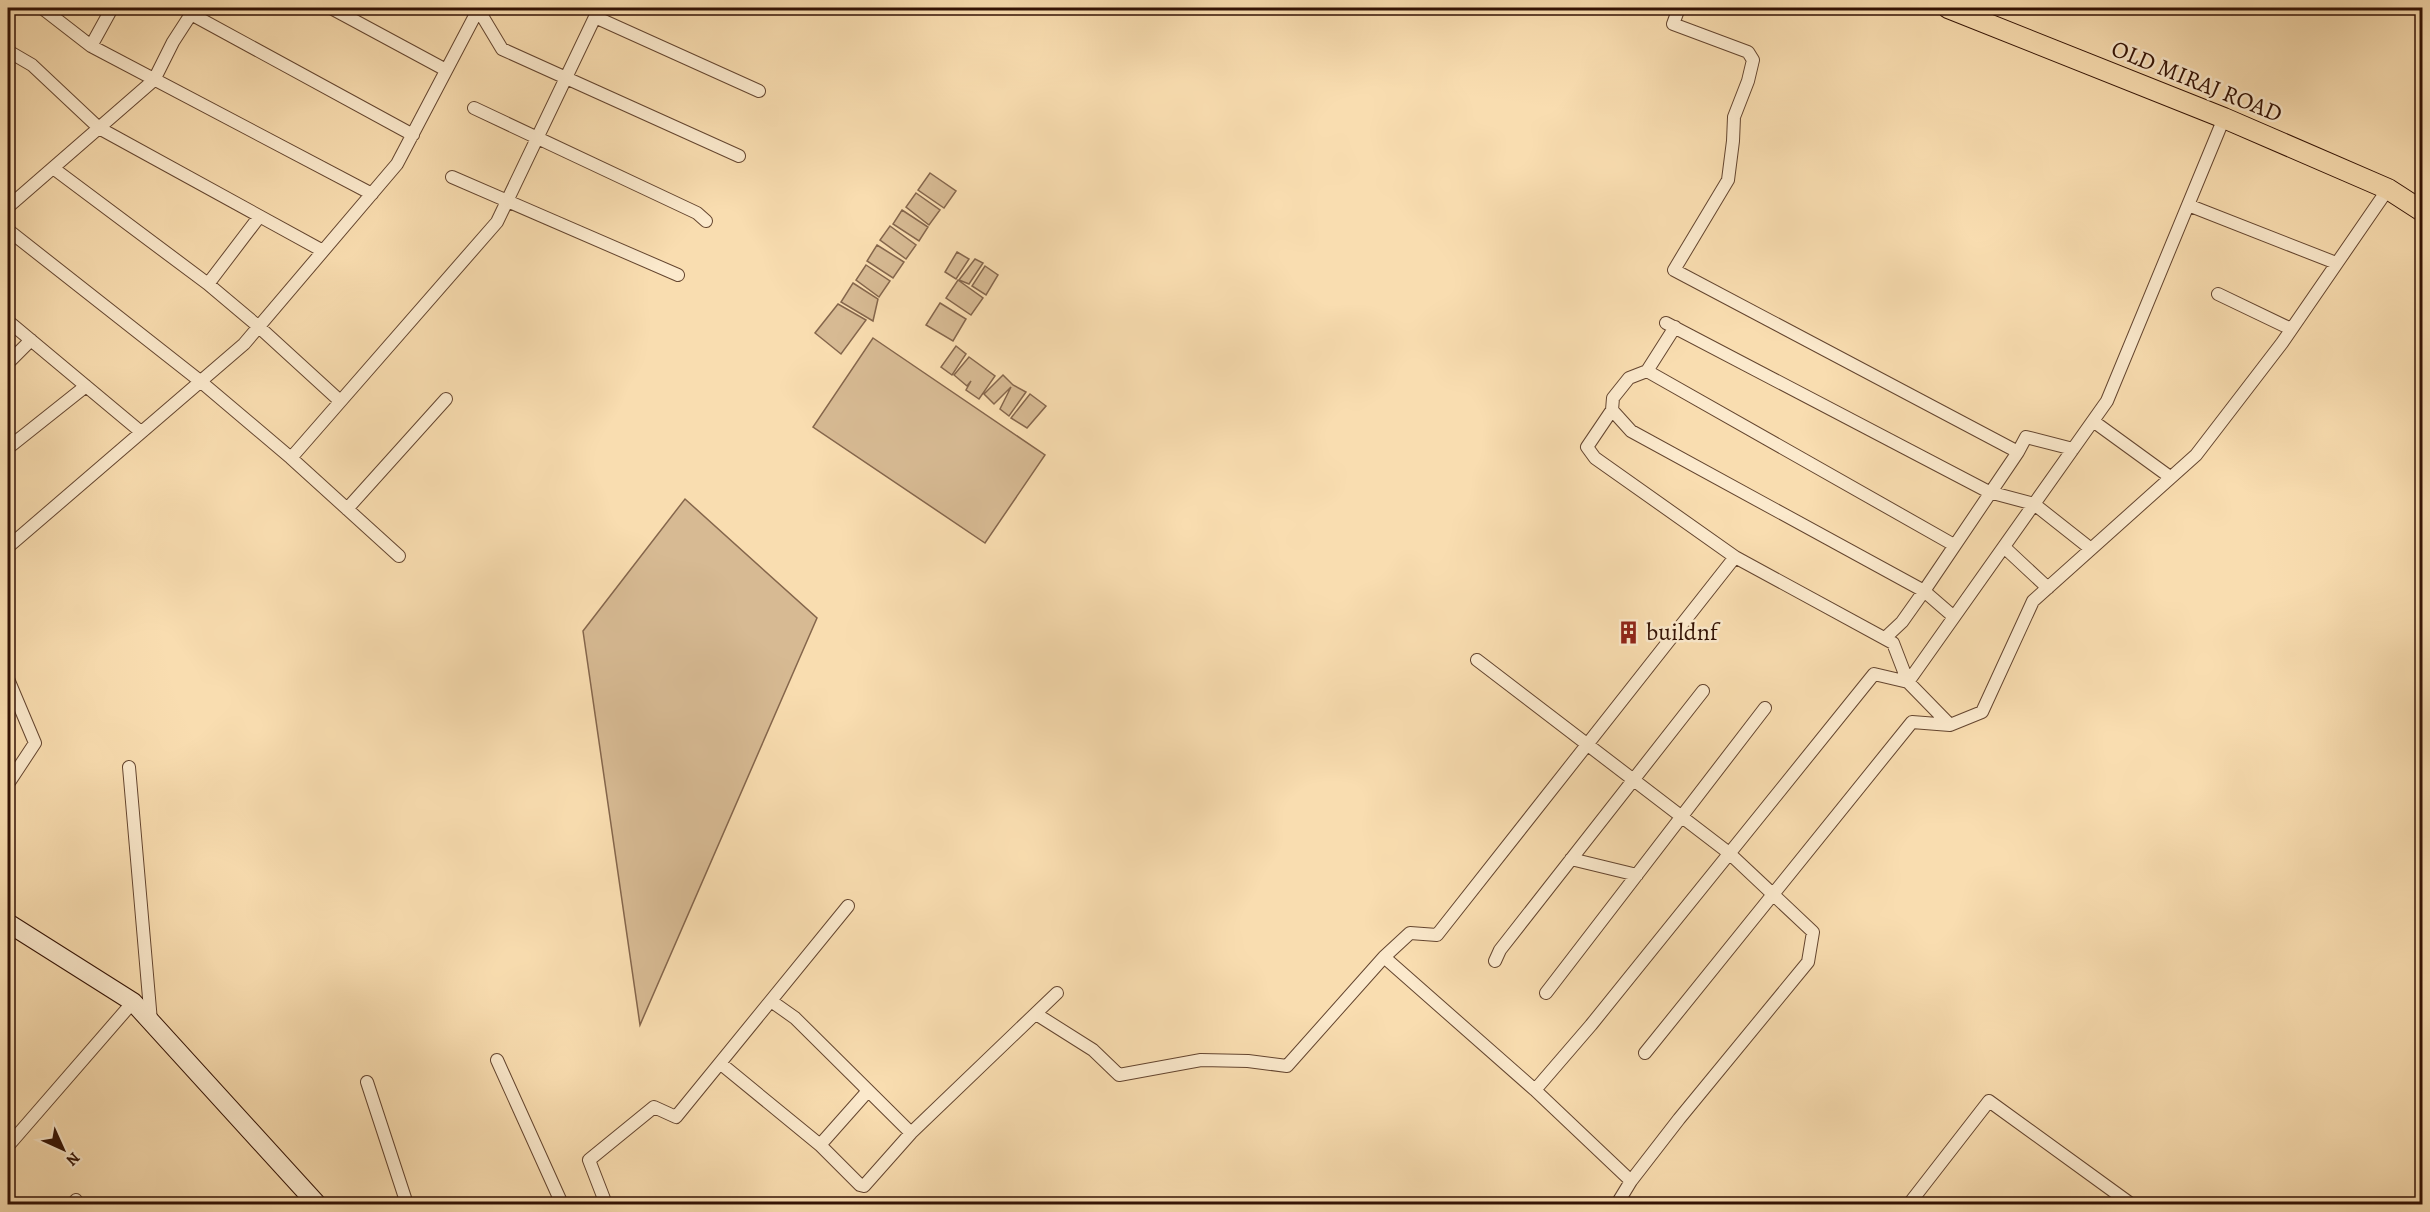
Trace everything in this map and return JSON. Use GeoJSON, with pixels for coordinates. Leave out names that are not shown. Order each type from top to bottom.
{"type":"FeatureCollection","features":[{"type":"Feature","properties":{"kind":"main road","name":"OLD MIRAJ ROAD"},"geometry":{"type":"LineString","coordinates":[[1948,8],[2224,118],[2420,204]]}},
{"type":"Feature","properties":{"kind":"main road"},"geometry":{"type":"LineString","coordinates":[[8,923],[133,1002],[316,1204]]}},
{"type":"Feature","properties":{"kind":"street"},"geometry":{"type":"LineString","coordinates":[[42,8],[91,46],[372,194]]}},
{"type":"Feature","properties":{"kind":"street"},"geometry":{"type":"LineString","coordinates":[[91,46],[112,8]]}},
{"type":"Feature","properties":{"kind":"street"},"geometry":{"type":"LineString","coordinates":[[330,8],[446,70]]}},
{"type":"Feature","properties":{"kind":"street"},"geometry":{"type":"LineString","coordinates":[[8,548],[244,344],[259,327],[397,164],[478,8]]}},
{"type":"Feature","properties":{"kind":"street"},"geometry":{"type":"LineString","coordinates":[[478,8],[502,49],[739,156]]}},
{"type":"Feature","properties":{"kind":"street"},"geometry":{"type":"LineString","coordinates":[[1678,8],[1673,24],[1748,52],[1753,60],[1748,81],[1734,117],[1728,180],[1674,270],[2018,452]]}},
{"type":"Feature","properties":{"kind":"street"},"geometry":{"type":"LineString","coordinates":[[8,207],[154,80],[173,42],[193,11],[412,135]]}},
{"type":"Feature","properties":{"kind":"street"},"geometry":{"type":"LineString","coordinates":[[291,458],[497,222],[595,17],[759,91]]}},
{"type":"Feature","properties":{"kind":"street"},"geometry":{"type":"LineString","coordinates":[[8,51],[32,65],[99,128],[323,251]]}},
{"type":"Feature","properties":{"kind":"street"},"geometry":{"type":"LineString","coordinates":[[474,108],[697,213],[706,221]]}},
{"type":"Feature","properties":{"kind":"street"},"geometry":{"type":"LineString","coordinates":[[1908,682],[2107,401],[2224,118]]}},
{"type":"Feature","properties":{"kind":"street"},"geometry":{"type":"LineString","coordinates":[[52,168],[208,284],[340,401]]}},
{"type":"Feature","properties":{"kind":"street"},"geometry":{"type":"LineString","coordinates":[[452,177],[678,275]]}},
{"type":"Feature","properties":{"kind":"street"},"geometry":{"type":"LineString","coordinates":[[1645,1053],[1912,722],[1950,725],[1982,712],[2033,601],[2196,455],[2291,329],[2388,189]]}},
{"type":"Feature","properties":{"kind":"street"},"geometry":{"type":"LineString","coordinates":[[2188,205],[2336,263]]}},
{"type":"Feature","properties":{"kind":"street"},"geometry":{"type":"LineString","coordinates":[[208,284],[259,217]]}},
{"type":"Feature","properties":{"kind":"street"},"geometry":{"type":"LineString","coordinates":[[8,230],[200,381],[291,458],[399,556]]}},
{"type":"Feature","properties":{"kind":"street"},"geometry":{"type":"LineString","coordinates":[[2218,294],[2291,329]]}},
{"type":"Feature","properties":{"kind":"street"},"geometry":{"type":"LineString","coordinates":[[8,321],[141,432]]}},
{"type":"Feature","properties":{"kind":"street"},"geometry":{"type":"LineString","coordinates":[[1950,725],[1908,682],[1893,643],[1735,557],[1595,459],[1587,447],[1612,410],[1613,399],[1629,378],[1647,371],[1671,325],[1989,492],[2034,504],[2091,549]]}},
{"type":"Feature","properties":{"kind":"street"},"geometry":{"type":"LineString","coordinates":[[8,363],[31,340]]}},
{"type":"Feature","properties":{"kind":"street"},"geometry":{"type":"LineString","coordinates":[[1647,371],[1954,545]]}},
{"type":"Feature","properties":{"kind":"street"},"geometry":{"type":"LineString","coordinates":[[8,448],[86,386]]}},
{"type":"Feature","properties":{"kind":"street"},"geometry":{"type":"LineString","coordinates":[[347,509],[446,399]]}},
{"type":"Feature","properties":{"kind":"street"},"geometry":{"type":"LineString","coordinates":[[1612,410],[1631,431],[1924,591],[1954,617]]}},
{"type":"Feature","properties":{"kind":"street"},"geometry":{"type":"LineString","coordinates":[[2093,420],[2170,477]]}},
{"type":"Feature","properties":{"kind":"street"},"geometry":{"type":"LineString","coordinates":[[1885,638],[1902,622],[1924,591],[2026,437],[2073,449]]}},
{"type":"Feature","properties":{"kind":"street"},"geometry":{"type":"LineString","coordinates":[[2004,547],[2048,588]]}},
{"type":"Feature","properties":{"kind":"street"},"geometry":{"type":"LineString","coordinates":[[1035,1014],[1093,1050],[1119,1075],[1201,1060],[1248,1061],[1287,1066],[1384,957],[1410,933],[1437,935],[1735,557]]}},
{"type":"Feature","properties":{"kind":"street"},"geometry":{"type":"LineString","coordinates":[[1477,660],[1730,853],[1813,932],[1808,962],[1631,1181],[1617,1204]]}},
{"type":"Feature","properties":{"kind":"street"},"geometry":{"type":"LineString","coordinates":[[1535,1089],[1591,1025],[1874,675],[1908,682]]}},
{"type":"Feature","properties":{"kind":"street"},"geometry":{"type":"LineString","coordinates":[[8,680],[35,743],[8,784]]}},
{"type":"Feature","properties":{"kind":"street"},"geometry":{"type":"LineString","coordinates":[[1495,961],[1500,951],[1703,691]]}},
{"type":"Feature","properties":{"kind":"street"},"geometry":{"type":"LineString","coordinates":[[1546,993],[1765,708]]}},
{"type":"Feature","properties":{"kind":"street"},"geometry":{"type":"LineString","coordinates":[[129,767],[152,1021]]}},
{"type":"Feature","properties":{"kind":"street"},"geometry":{"type":"LineString","coordinates":[[1571,860],[1637,875]]}},
{"type":"Feature","properties":{"kind":"street"},"geometry":{"type":"LineString","coordinates":[[606,1204],[589,1160],[654,1107],[676,1117],[848,906]]}},
{"type":"Feature","properties":{"kind":"street"},"geometry":{"type":"LineString","coordinates":[[1384,957],[1535,1089],[1631,1181]]}},
{"type":"Feature","properties":{"kind":"street"},"geometry":{"type":"LineString","coordinates":[[720,1063],[820,1145],[860,1185],[864,1186],[911,1133],[1057,993]]}},
{"type":"Feature","properties":{"kind":"street"},"geometry":{"type":"LineString","coordinates":[[771,1000],[795,1018],[867,1092],[911,1133]]}},
{"type":"Feature","properties":{"kind":"street"},"geometry":{"type":"LineString","coordinates":[[8,1146],[133,1002]]}},
{"type":"Feature","properties":{"kind":"street"},"geometry":{"type":"LineString","coordinates":[[497,1060],[562,1204]]}},
{"type":"Feature","properties":{"kind":"street"},"geometry":{"type":"LineString","coordinates":[[367,1082],[407,1204]]}},
{"type":"Feature","properties":{"kind":"street"},"geometry":{"type":"LineString","coordinates":[[820,1145],[867,1092]]}},
{"type":"Feature","properties":{"kind":"street"},"geometry":{"type":"LineString","coordinates":[[1909,1204],[1989,1101],[2131,1204]]}},
{"type":"Feature","properties":{"kind":"shaded area"},"geometry":{"type":"Polygon","coordinates":[[[930,173],[956,191],[944,208],[918,190],[930,173]]]}},
{"type":"Feature","properties":{"kind":"shaded area"},"geometry":{"type":"Polygon","coordinates":[[[916,193],[940,210],[929,225],[906,207],[916,193]]]}},
{"type":"Feature","properties":{"kind":"shaded area"},"geometry":{"type":"Polygon","coordinates":[[[902,210],[928,227],[919,241],[893,224],[902,210]]]}},
{"type":"Feature","properties":{"kind":"shaded area"},"geometry":{"type":"Polygon","coordinates":[[[890,226],[916,245],[906,259],[880,240],[890,226]]]}},
{"type":"Feature","properties":{"kind":"shaded area"},"geometry":{"type":"Polygon","coordinates":[[[877,245],[904,262],[893,278],[867,261],[877,245]]]}},
{"type":"Feature","properties":{"kind":"shaded area"},"geometry":{"type":"Polygon","coordinates":[[[957,252],[969,259],[956,279],[945,272],[957,252]]]}},
{"type":"Feature","properties":{"kind":"shaded area"},"geometry":{"type":"Polygon","coordinates":[[[975,259],[983,263],[969,284],[959,280],[975,259]]]}},
{"type":"Feature","properties":{"kind":"shaded area"},"geometry":{"type":"Polygon","coordinates":[[[866,265],[890,281],[879,297],[856,280],[866,265]]]}},
{"type":"Feature","properties":{"kind":"shaded area"},"geometry":{"type":"Polygon","coordinates":[[[985,266],[998,275],[986,295],[972,286],[985,266]]]}},
{"type":"Feature","properties":{"kind":"shaded area"},"geometry":{"type":"Polygon","coordinates":[[[958,280],[983,298],[971,315],[946,298],[958,280]]]}},
{"type":"Feature","properties":{"kind":"shaded area"},"geometry":{"type":"Polygon","coordinates":[[[853,283],[878,299],[873,321],[841,302],[853,283]]]}},
{"type":"Feature","properties":{"kind":"shaded area"},"geometry":{"type":"Polygon","coordinates":[[[940,303],[966,319],[953,341],[926,325],[940,303]]]}},
{"type":"Feature","properties":{"kind":"shaded area"},"geometry":{"type":"Polygon","coordinates":[[[838,304],[866,320],[841,354],[815,333],[838,304]]]}},
{"type":"Feature","properties":{"kind":"shaded area"},"geometry":{"type":"Polygon","coordinates":[[[873,338],[1045,455],[985,543],[813,427],[873,338]]]}},
{"type":"Feature","properties":{"kind":"shaded area"},"geometry":{"type":"Polygon","coordinates":[[[956,346],[966,354],[952,375],[941,367],[956,346]]]}},
{"type":"Feature","properties":{"kind":"shaded area"},"geometry":{"type":"Polygon","coordinates":[[[969,357],[995,376],[979,399],[966,390],[971,381],[967,386],[954,375],[969,357]]]}},
{"type":"Feature","properties":{"kind":"shaded area"},"geometry":{"type":"Polygon","coordinates":[[[1003,375],[1013,385],[1026,392],[1009,416],[1000,409],[1011,387],[994,404],[984,394],[1003,375]]]}},
{"type":"Feature","properties":{"kind":"shaded area"},"geometry":{"type":"Polygon","coordinates":[[[1030,394],[1046,406],[1027,428],[1011,418],[1030,394]]]}},
{"type":"Feature","properties":{"kind":"shaded area"},"geometry":{"type":"Polygon","coordinates":[[[685,499],[817,618],[640,1025],[583,631],[685,499]]]}},
{"type":"Feature","properties":{"kind":"place","name":"buildnf"},"geometry":{"type":"Point","coordinates":[1628,632]}}]}
